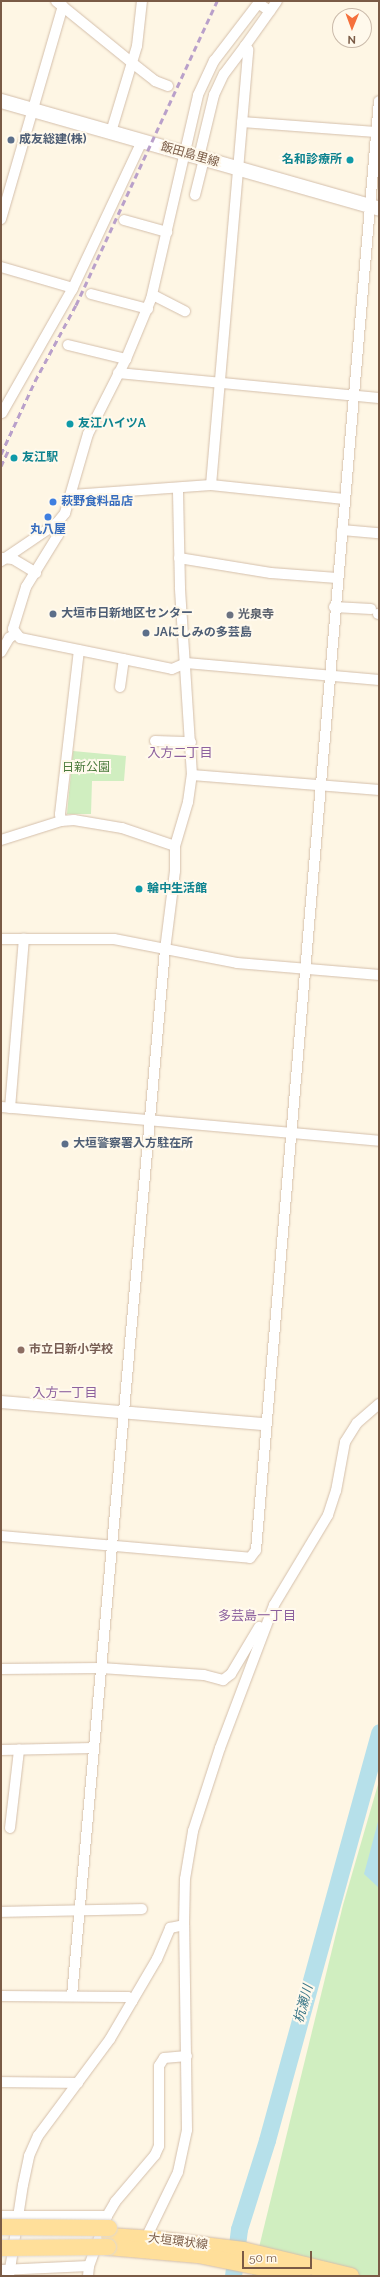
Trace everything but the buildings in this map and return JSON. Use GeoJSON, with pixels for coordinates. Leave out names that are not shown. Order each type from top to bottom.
{"type":"FeatureCollection","features":[{"type":"Feature","properties":{"kind":"main road","name":"飯田島里線"},"geometry":{"type":"LineString","coordinates":[[1,101],[374,208]]}},
{"type":"Feature","properties":{"kind":"main road"},"geometry":{"type":"LineString","coordinates":[[1,2226],[108,2236]]}},
{"type":"Feature","properties":{"kind":"main road"},"geometry":{"type":"LineString","coordinates":[[5,2269],[56,2258],[108,2236]]}},
{"type":"Feature","properties":{"kind":"main road","name":"大垣環状線"},"geometry":{"type":"LineString","coordinates":[[1,2237],[108,2236],[144,2242],[198,2255],[303,2276]]}},
{"type":"Feature","properties":{"kind":"main road","name":"大垣環状線"},"geometry":{"type":"LineString","coordinates":[[1,2248],[108,2236]]}},
{"type":"Feature","properties":{"kind":"main road","name":"大垣環状線"},"geometry":{"type":"LineString","coordinates":[[144,2242],[243,2250],[351,2276]]}},
{"type":"Feature","properties":{"kind":"street"},"geometry":{"type":"LineString","coordinates":[[111,132],[140,31],[142,1]]}},
{"type":"Feature","properties":{"kind":"street"},"geometry":{"type":"LineString","coordinates":[[195,195],[214,96],[224,74],[277,1]]}},
{"type":"Feature","properties":{"kind":"street"},"geometry":{"type":"LineString","coordinates":[[2,559],[56,524],[65,514],[72,496],[83,448],[126,359],[153,295],[198,95],[204,78],[214,61],[259,2],[270,11]]}},
{"type":"Feature","properties":{"kind":"street"},"geometry":{"type":"LineString","coordinates":[[1,219],[60,4],[156,81],[168,86]]}},
{"type":"Feature","properties":{"kind":"street"},"geometry":{"type":"LineString","coordinates":[[211,485],[248,50],[245,46]]}},
{"type":"Feature","properties":{"kind":"street"},"geometry":{"type":"LineString","coordinates":[[1,1536],[250,1558],[256,1550],[265,1424],[291,1134],[334,608],[374,208],[376,132],[379,101]]}},
{"type":"Feature","properties":{"kind":"street"},"geometry":{"type":"LineString","coordinates":[[242,122],[376,132]]}},
{"type":"Feature","properties":{"kind":"street"},"geometry":{"type":"LineString","coordinates":[[1,413],[73,288],[142,141]]}},
{"type":"Feature","properties":{"kind":"street"},"geometry":{"type":"LineString","coordinates":[[124,220],[168,232]]}},
{"type":"Feature","properties":{"kind":"street"},"geometry":{"type":"LineString","coordinates":[[1,267],[73,288]]}},
{"type":"Feature","properties":{"kind":"street"},"geometry":{"type":"LineString","coordinates":[[91,294],[148,309]]}},
{"type":"Feature","properties":{"kind":"street"},"geometry":{"type":"LineString","coordinates":[[153,295],[185,311]]}},
{"type":"Feature","properties":{"kind":"street"},"geometry":{"type":"LineString","coordinates":[[68,345],[126,359]]}},
{"type":"Feature","properties":{"kind":"street"},"geometry":{"type":"LineString","coordinates":[[118,373],[220,384],[379,398]]}},
{"type":"Feature","properties":{"kind":"street"},"geometry":{"type":"LineString","coordinates":[[72,496],[211,485],[344,499]]}},
{"type":"Feature","properties":{"kind":"street"},"geometry":{"type":"LineString","coordinates":[[72,1996],[122,1423],[125,1412],[152,1121],[165,950],[175,871],[175,846],[188,802],[192,775],[179,558],[178,488]]}},
{"type":"Feature","properties":{"kind":"street"},"geometry":{"type":"LineString","coordinates":[[1,652],[13,629],[26,587],[58,535],[56,524]]}},
{"type":"Feature","properties":{"kind":"street"},"geometry":{"type":"LineString","coordinates":[[342,530],[379,533]]}},
{"type":"Feature","properties":{"kind":"street"},"geometry":{"type":"LineString","coordinates":[[179,558],[271,573],[337,578]]}},
{"type":"Feature","properties":{"kind":"street"},"geometry":{"type":"LineString","coordinates":[[2,559],[13,559],[36,573]]}},
{"type":"Feature","properties":{"kind":"street"},"geometry":{"type":"LineString","coordinates":[[334,608],[376,612]]}},
{"type":"Feature","properties":{"kind":"street"},"geometry":{"type":"LineString","coordinates":[[8,636],[172,670],[186,663],[379,680]]}},
{"type":"Feature","properties":{"kind":"street"},"geometry":{"type":"LineString","coordinates":[[61,821],[60,814],[79,650]]}},
{"type":"Feature","properties":{"kind":"street"},"geometry":{"type":"LineString","coordinates":[[120,687],[124,659]]}},
{"type":"Feature","properties":{"kind":"street"},"geometry":{"type":"LineString","coordinates":[[155,741],[190,742]]}},
{"type":"Feature","properties":{"kind":"street"},"geometry":{"type":"LineString","coordinates":[[192,775],[379,790]]}},
{"type":"Feature","properties":{"kind":"street"},"geometry":{"type":"LineString","coordinates":[[1,840],[61,821],[94,822],[122,828],[175,846]]}},
{"type":"Feature","properties":{"kind":"street"},"geometry":{"type":"LineString","coordinates":[[1,939],[114,939],[238,964],[379,975]]}},
{"type":"Feature","properties":{"kind":"street"},"geometry":{"type":"LineString","coordinates":[[24,939],[5,1108],[379,1141]]}},
{"type":"Feature","properties":{"kind":"street"},"geometry":{"type":"LineString","coordinates":[[1,1402],[265,1424]]}},
{"type":"Feature","properties":{"kind":"street"},"geometry":{"type":"LineString","coordinates":[[1,1669],[101,1668],[204,1675],[223,1680],[231,1674],[328,1515],[336,1491],[345,1442],[357,1423],[379,1404]]}},
{"type":"Feature","properties":{"kind":"street"},"geometry":{"type":"LineString","coordinates":[[144,2242],[168,2195],[185,2143],[188,2110],[184,1925],[185,1880],[193,1831],[222,1741],[274,1605]]}},
{"type":"Feature","properties":{"kind":"street"},"geometry":{"type":"LineString","coordinates":[[1,1750],[93,1748]]}},
{"type":"Feature","properties":{"kind":"street"},"geometry":{"type":"LineString","coordinates":[[10,1828],[19,1750]]}},
{"type":"Feature","properties":{"kind":"street"},"geometry":{"type":"LineString","coordinates":[[1,1912],[80,1912],[142,1909]]}},
{"type":"Feature","properties":{"kind":"street"},"geometry":{"type":"LineString","coordinates":[[184,1925],[170,1928],[157,1959],[110,2039],[38,2136],[29,2156],[18,2216],[5,2269],[89,2271],[108,2236],[115,2202],[155,2155],[159,2146],[159,2066],[164,2058],[187,2056]]}},
{"type":"Feature","properties":{"kind":"street"},"geometry":{"type":"LineString","coordinates":[[1,1996],[128,1997],[132,2001]]}},
{"type":"Feature","properties":{"kind":"street"},"geometry":{"type":"LineString","coordinates":[[1,2082],[78,2083]]}},
{"type":"Feature","properties":{"kind":"street"},"geometry":{"type":"LineString","coordinates":[[1,2216],[18,2216],[108,2236]]}},
{"type":"Feature","properties":{"kind":"green space","name":"日新公園"},"geometry":{"type":"Polygon","coordinates":[[[73,751],[126,756],[124,781],[92,781],[91,814],[67,814],[73,751]]]}},
{"type":"Feature","properties":{"kind":"green space"},"geometry":{"type":"Polygon","coordinates":[[[379,1781],[379,2276],[252,2276],[343,1905],[379,1781]]]}},
{"type":"Feature","properties":{"kind":"water"},"geometry":{"type":"Polygon","coordinates":[[[379,1818],[379,1888],[364,1874],[379,1818]]]}},
{"type":"Feature","properties":{"kind":"waterway","name":"杭瀬川"},"geometry":{"type":"LineString","coordinates":[[233,2276],[239,2229],[267,2140],[379,1732]]}},
{"type":"Feature","properties":{"kind":"railway"},"geometry":{"type":"LineString","coordinates":[[1,454],[35,381],[76,305],[217,1]]}},
{"type":"Feature","properties":{"kind":"railway"},"geometry":{"type":"LineString","coordinates":[[1,466],[9,449]]}},
{"type":"Feature","properties":{"kind":"place","name":"成友総建(株)"},"geometry":{"type":"Point","coordinates":[11,140]}},
{"type":"Feature","properties":{"kind":"place","name":"名和診療所"},"geometry":{"type":"Point","coordinates":[350,160]}},
{"type":"Feature","properties":{"kind":"place","name":"友江ハイツA"},"geometry":{"type":"Point","coordinates":[70,424]}},
{"type":"Feature","properties":{"kind":"place","name":"友江駅"},"geometry":{"type":"Point","coordinates":[14,458]}},
{"type":"Feature","properties":{"kind":"place","name":"萩野食料品店"},"geometry":{"type":"Point","coordinates":[53,502]}},
{"type":"Feature","properties":{"kind":"place","name":"丸八屋"},"geometry":{"type":"Point","coordinates":[48,517]}},
{"type":"Feature","properties":{"kind":"place","name":"大垣市日新地区センター"},"geometry":{"type":"Point","coordinates":[53,614]}},
{"type":"Feature","properties":{"kind":"place","name":"光泉寺"},"geometry":{"type":"Point","coordinates":[230,615]}},
{"type":"Feature","properties":{"kind":"place","name":"JAにしみの多芸島"},"geometry":{"type":"Point","coordinates":[146,633]}},
{"type":"Feature","properties":{"kind":"place","name":"輪中生活館"},"geometry":{"type":"Point","coordinates":[139,889]}},
{"type":"Feature","properties":{"kind":"place","name":"大垣警察署入方駐在所"},"geometry":{"type":"Point","coordinates":[65,1144]}},
{"type":"Feature","properties":{"kind":"place","name":"市立日新小学校"},"geometry":{"type":"Point","coordinates":[21,1350]}},
{"type":"Feature","properties":{"kind":"district","name":"入方二丁目"},"geometry":{"type":"Point","coordinates":[180,753]}},
{"type":"Feature","properties":{"kind":"district","name":"入方一丁目"},"geometry":{"type":"Point","coordinates":[65,1393]}},
{"type":"Feature","properties":{"kind":"district","name":"多芸島一丁目"},"geometry":{"type":"Point","coordinates":[257,1616]}}]}
